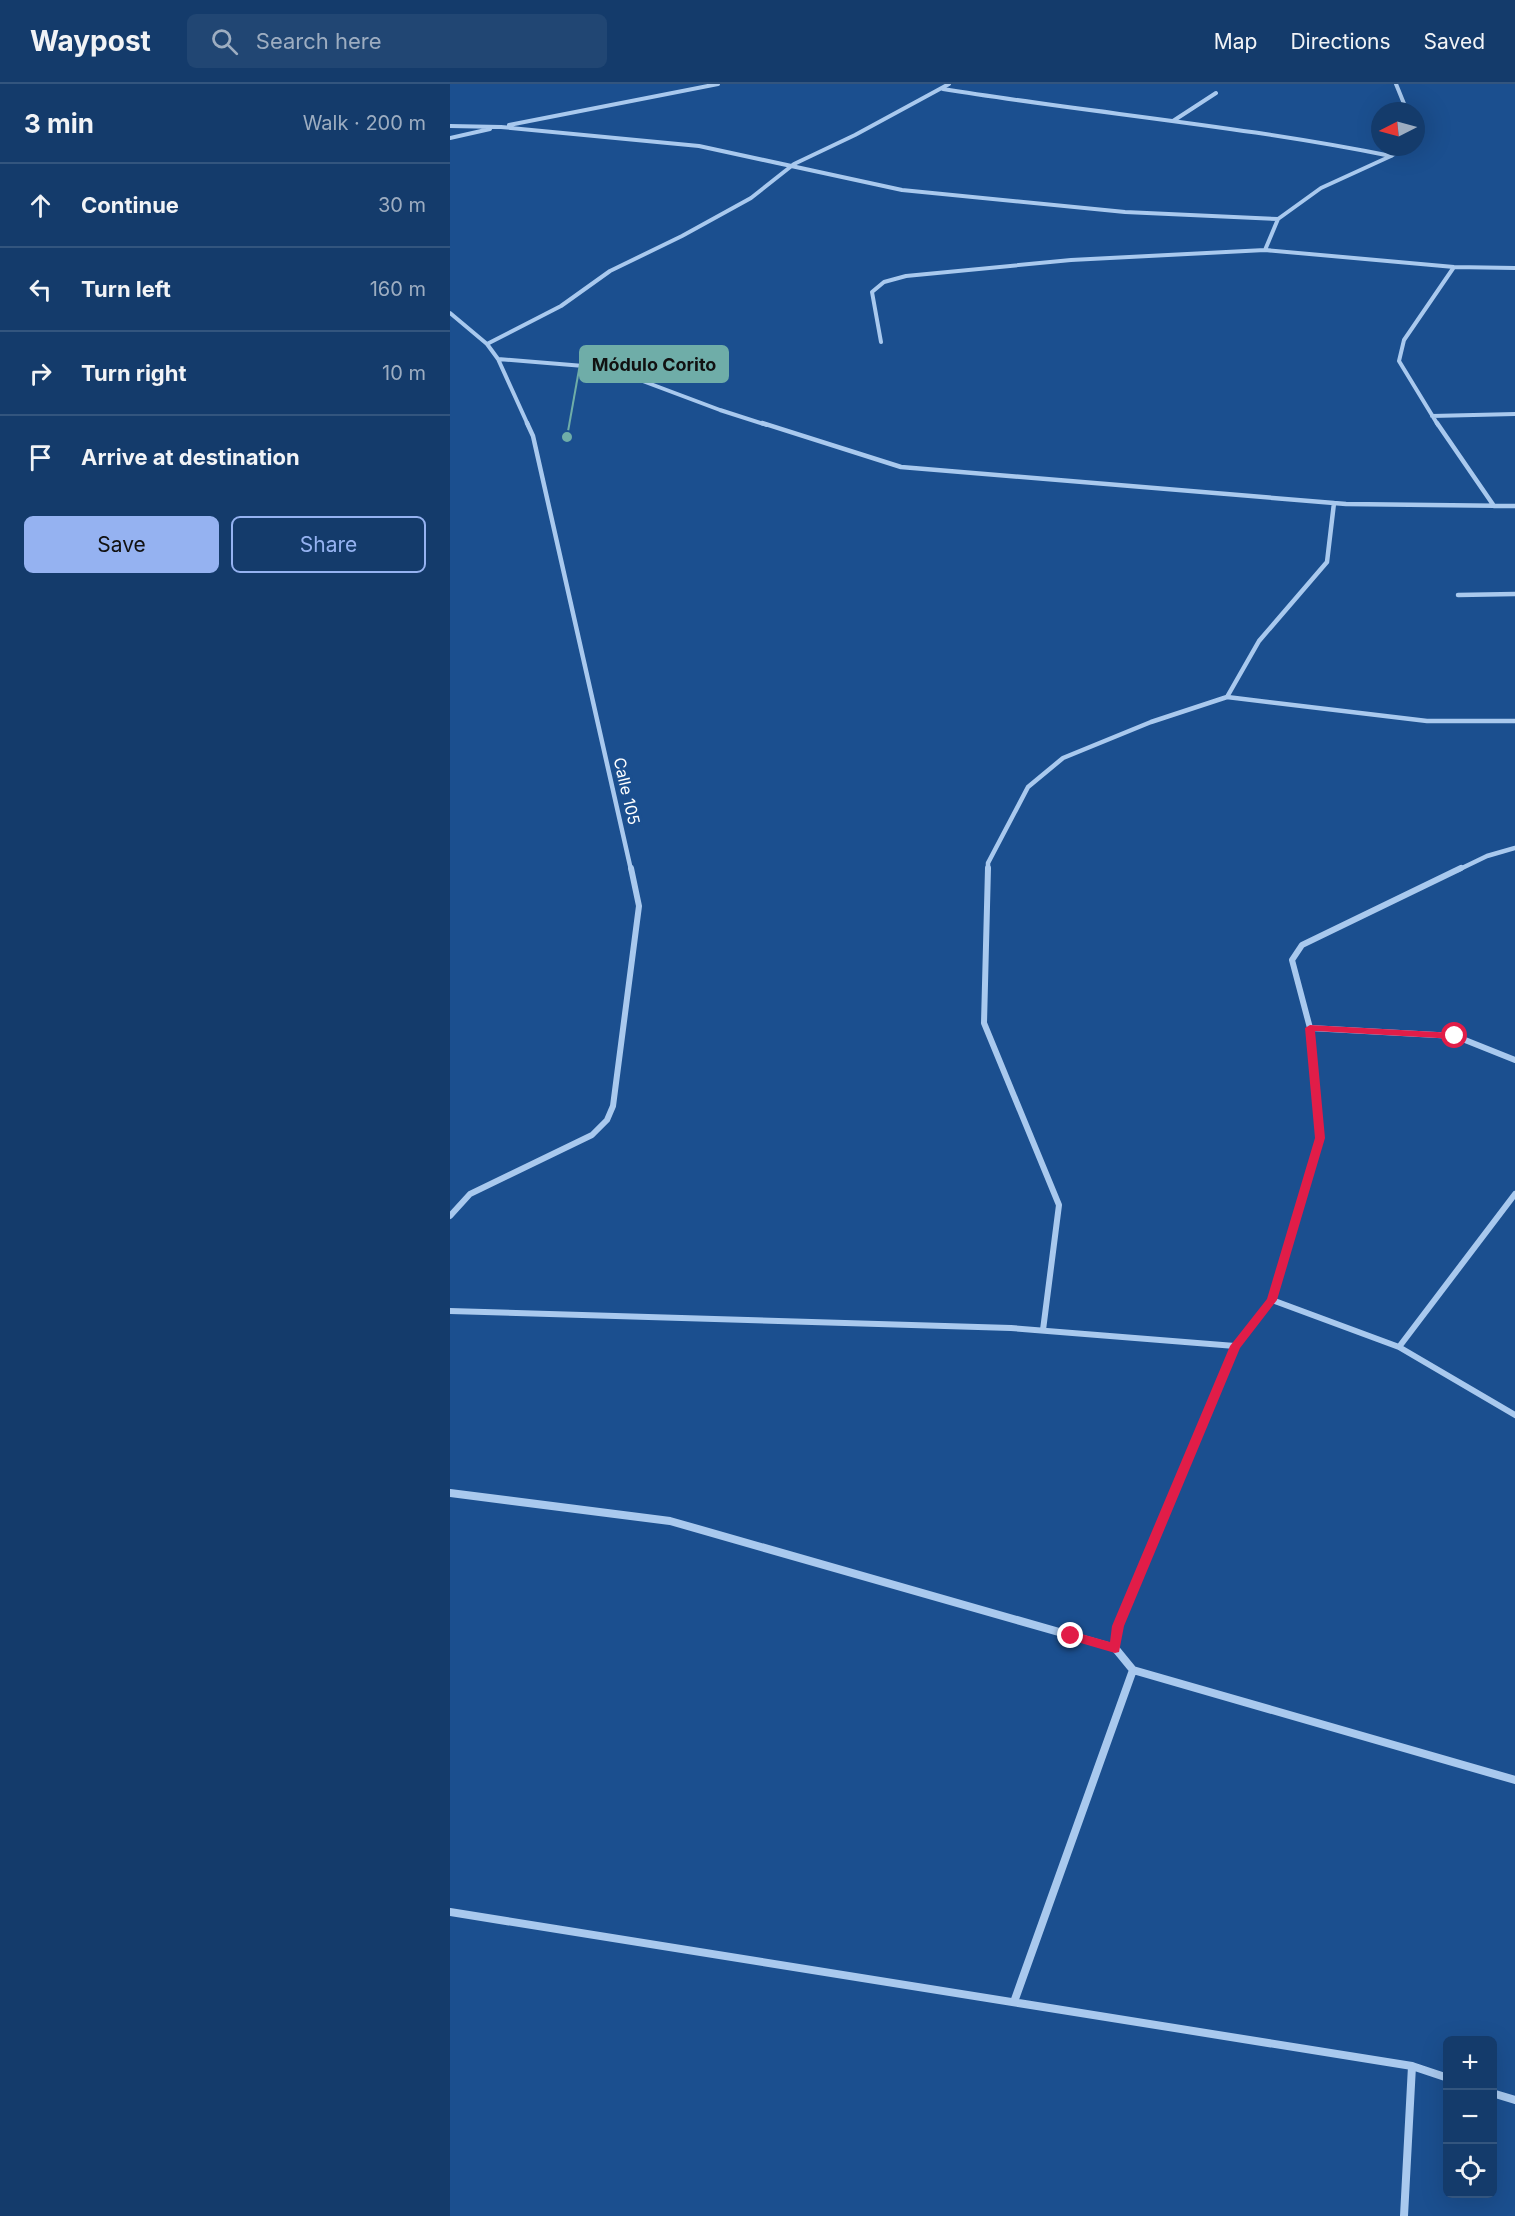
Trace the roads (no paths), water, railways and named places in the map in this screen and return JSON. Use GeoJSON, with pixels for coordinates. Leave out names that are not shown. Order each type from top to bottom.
{"type":"FeatureCollection","features":[{"type":"Feature","properties":{"kind":"street"},"geometry":{"type":"LineString","coordinates":[[450,138],[718,84]]}},
{"type":"Feature","properties":{"kind":"street"},"geometry":{"type":"LineString","coordinates":[[487,344],[561,306],[610,271],[682,236],[751,198],[790,167],[949,84]]}},
{"type":"Feature","properties":{"kind":"street"},"geometry":{"type":"LineString","coordinates":[[1396,84],[1403,102]]}},
{"type":"Feature","properties":{"kind":"street"},"geometry":{"type":"LineString","coordinates":[[943,89],[1062,108],[1312,140],[1371,152]]}},
{"type":"Feature","properties":{"kind":"street"},"geometry":{"type":"LineString","coordinates":[[1173,121],[1216,93]]}},
{"type":"Feature","properties":{"kind":"street"},"geometry":{"type":"LineString","coordinates":[[450,126],[501,127],[699,146],[902,190],[1125,212],[1278,219]]}},
{"type":"Feature","properties":{"kind":"street"},"geometry":{"type":"LineString","coordinates":[[1265,250],[1278,219],[1321,188],[1391,156]]}},
{"type":"Feature","properties":{"kind":"street"},"geometry":{"type":"LineString","coordinates":[[881,342],[872,292],[884,282],[906,276],[1071,260],[1265,250],[1454,267],[1515,268]]}},
{"type":"Feature","properties":{"kind":"street"},"geometry":{"type":"LineString","coordinates":[[1454,267],[1404,340],[1398,361],[1432,417],[1494,506]]}},
{"type":"Feature","properties":{"kind":"street","name":"Calle 105"},"geometry":{"type":"LineString","coordinates":[[450,313],[487,344],[498,359],[533,436],[639,906],[613,1106],[607,1120],[592,1135],[470,1194],[450,1216]]}},
{"type":"Feature","properties":{"kind":"street"},"geometry":{"type":"LineString","coordinates":[[498,359],[608,368],[720,410],[902,467],[1334,503],[1515,506]]}},
{"type":"Feature","properties":{"kind":"street"},"geometry":{"type":"LineString","coordinates":[[1432,417],[1515,414]]}},
{"type":"Feature","properties":{"kind":"street"},"geometry":{"type":"LineString","coordinates":[[1227,697],[1259,641],[1327,562],[1334,503]]}},
{"type":"Feature","properties":{"kind":"street"},"geometry":{"type":"LineString","coordinates":[[1458,595],[1515,594]]}},
{"type":"Feature","properties":{"kind":"street"},"geometry":{"type":"LineString","coordinates":[[1043,1330],[1059,1205],[984,1023],[988,863],[1028,787],[1063,758],[1151,722],[1227,697],[1427,721],[1515,722]]}},
{"type":"Feature","properties":{"kind":"street"},"geometry":{"type":"LineString","coordinates":[[1115,1648],[1118,1626],[1235,1346],[1272,1300],[1320,1138],[1310,1028],[1292,960],[1302,945],[1487,856],[1515,848]]}},
{"type":"Feature","properties":{"kind":"street"},"geometry":{"type":"LineString","coordinates":[[1310,1028],[1455,1036],[1515,1060]]}},
{"type":"Feature","properties":{"kind":"street"},"geometry":{"type":"LineString","coordinates":[[1399,1347],[1515,1194]]}},
{"type":"Feature","properties":{"kind":"street"},"geometry":{"type":"LineString","coordinates":[[1272,1300],[1399,1347],[1515,1415]]}},
{"type":"Feature","properties":{"kind":"street"},"geometry":{"type":"LineString","coordinates":[[450,1311],[1043,1330],[1235,1346]]}},
{"type":"Feature","properties":{"kind":"street"},"geometry":{"type":"LineString","coordinates":[[450,1493],[670,1521],[788,1552],[1115,1648],[1133,1670],[1515,1780]]}},
{"type":"Feature","properties":{"kind":"street"},"geometry":{"type":"LineString","coordinates":[[1014,2002],[1133,1670]]}},
{"type":"Feature","properties":{"kind":"street"},"geometry":{"type":"LineString","coordinates":[[450,1912],[1412,2066],[1443,2076]]}},
{"type":"Feature","properties":{"kind":"street"},"geometry":{"type":"LineString","coordinates":[[1404,2216],[1412,2066]]}},
{"type":"Feature","properties":{"kind":"street"},"geometry":{"type":"LineString","coordinates":[[1497,2095],[1515,2100]]}},
{"type":"Feature","properties":{"kind":"place","name":"Módulo Corito"},"geometry":{"type":"Point","coordinates":[567,437]}}]}
